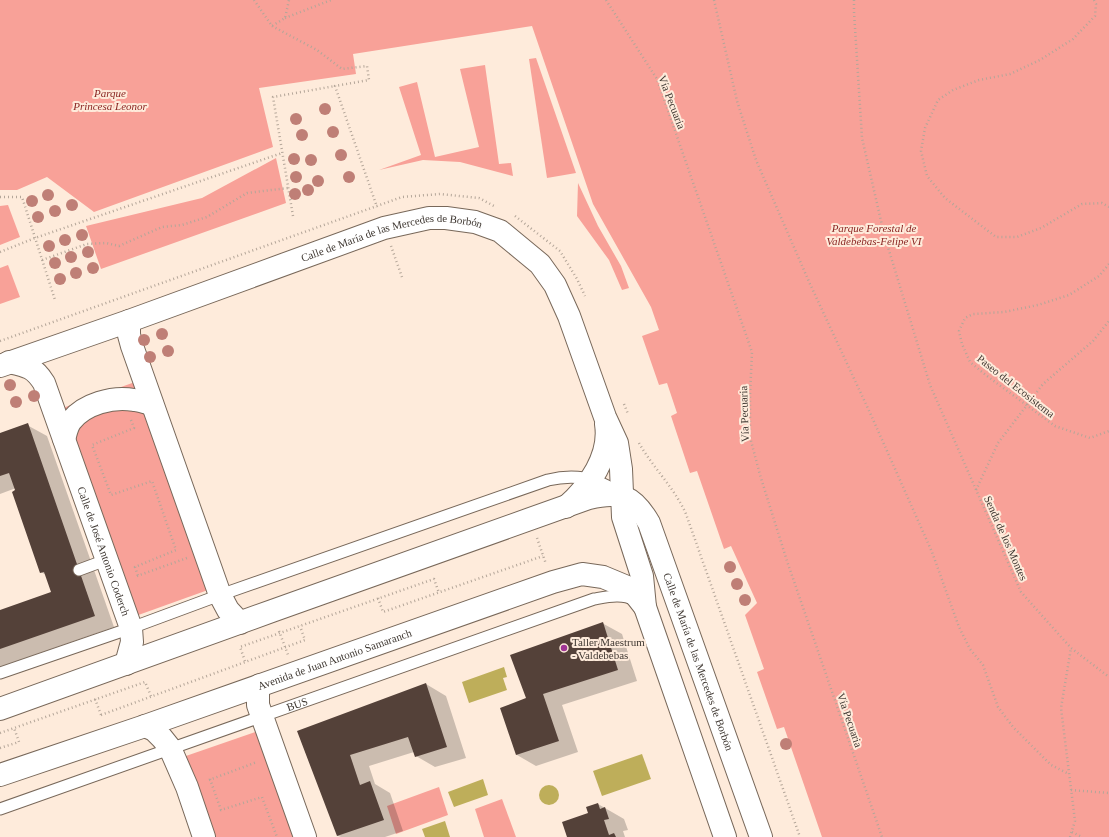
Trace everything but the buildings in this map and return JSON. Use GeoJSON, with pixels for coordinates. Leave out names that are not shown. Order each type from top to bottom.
{"type":"FeatureCollection","features":[{"type":"Feature","properties":{"kind":"street","name":"Calle de María de las Mercedes de Borbón"},"geometry":{"type":"LineString","coordinates":[[5,364],[129,321],[384,228],[429,218],[446,218],[475,222],[500,231],[540,264],[555,285],[569,316],[605,417],[615,438],[621,469],[623,518],[642,576],[648,615],[725,837]]}},
{"type":"Feature","properties":{"kind":"street"},"geometry":{"type":"LineString","coordinates":[[129,321],[129,334],[132,346],[220,595],[228,610],[240,623]]}},
{"type":"Feature","properties":{"kind":"street","name":"Calle de José Antonio Coderch"},"geometry":{"type":"LineString","coordinates":[[5,364],[29,367],[38,374],[44,383],[131,628],[132,642],[126,664]]}},
{"type":"Feature","properties":{"kind":"street"},"geometry":{"type":"LineString","coordinates":[[64,439],[70,422],[80,413],[98,403],[113,400],[133,399],[152,404]]}},
{"type":"Feature","properties":{"kind":"street"},"geometry":{"type":"LineString","coordinates":[[566,507],[580,494],[591,479],[605,448],[607,431],[605,417]]}},
{"type":"Feature","properties":{"kind":"street"},"geometry":{"type":"LineString","coordinates":[[0,709],[589,498],[604,495],[622,496]]}},
{"type":"Feature","properties":{"kind":"street","name":"Calle de María de las Mercedes de Borbón"},"geometry":{"type":"LineString","coordinates":[[622,496],[633,501],[649,523],[761,837]]}},
{"type":"Feature","properties":{"kind":"street","name":"Avenida de Juan Antonio Samaranch"},"geometry":{"type":"LineString","coordinates":[[0,775],[145,726],[553,582],[582,574],[603,577],[627,587],[634,593],[648,615]]}},
{"type":"Feature","properties":{"kind":"street"},"geometry":{"type":"LineString","coordinates":[[260,685],[258,705],[305,837]]}},
{"type":"Feature","properties":{"kind":"street"},"geometry":{"type":"LineString","coordinates":[[145,726],[154,730],[170,748],[187,787],[204,837]]}},
{"type":"Feature","properties":{"kind":"lane"},"geometry":{"type":"LineString","coordinates":[[0,673],[548,480],[561,477],[591,479],[607,485],[622,496]]}},
{"type":"Feature","properties":{"kind":"lane"},"geometry":{"type":"LineString","coordinates":[[79,570],[106,560]]}},
{"type":"Feature","properties":{"kind":"lane","name":"BUS"},"geometry":{"type":"LineString","coordinates":[[0,809],[594,599],[612,596],[631,598],[648,615]]}},
{"type":"Feature","properties":{"kind":"path"},"geometry":{"type":"LineString","coordinates":[[254,0],[272,26],[317,50],[342,69],[367,66],[369,80],[273,97],[293,216]]}},
{"type":"Feature","properties":{"kind":"path"},"geometry":{"type":"LineString","coordinates":[[285,18],[289,0]]}},
{"type":"Feature","properties":{"kind":"path"},"geometry":{"type":"LineString","coordinates":[[272,26],[285,18],[331,0]]}},
{"type":"Feature","properties":{"kind":"path","name":"Vía Pecuaria"},"geometry":{"type":"LineString","coordinates":[[606,0],[657,79],[752,352],[750,437],[760,475],[790,568],[882,837]]}},
{"type":"Feature","properties":{"kind":"path"},"geometry":{"type":"LineString","coordinates":[[714,0],[737,101],[756,160],[810,284],[871,415],[932,552],[959,627],[970,649],[983,665],[998,707],[1013,727],[1051,765],[1069,774]]}},
{"type":"Feature","properties":{"kind":"path"},"geometry":{"type":"LineString","coordinates":[[854,0],[862,138],[884,234],[930,385],[976,490]]}},
{"type":"Feature","properties":{"kind":"path"},"geometry":{"type":"LineString","coordinates":[[1094,0],[1096,4],[1094,16],[1072,39],[1040,60],[1010,74],[980,80],[953,90],[938,100],[925,128],[921,151],[927,176],[945,198],[996,237],[1017,237],[1041,228],[1082,204],[1102,204],[1109,207]]}},
{"type":"Feature","properties":{"kind":"path"},"geometry":{"type":"LineString","coordinates":[[335,86],[379,212]]}},
{"type":"Feature","properties":{"kind":"path"},"geometry":{"type":"LineString","coordinates":[[0,252],[35,238],[282,153]]}},
{"type":"Feature","properties":{"kind":"path"},"geometry":{"type":"LineString","coordinates":[[42,260],[87,244],[106,243],[119,246],[162,227],[182,226],[207,217],[247,193],[288,188]]}},
{"type":"Feature","properties":{"kind":"path"},"geometry":{"type":"LineString","coordinates":[[0,341],[402,197],[440,194],[479,198],[496,206]]}},
{"type":"Feature","properties":{"kind":"path"},"geometry":{"type":"LineString","coordinates":[[0,197],[22,197],[55,300]]}},
{"type":"Feature","properties":{"kind":"path"},"geometry":{"type":"LineString","coordinates":[[514,215],[560,251],[577,279],[587,301]]}},
{"type":"Feature","properties":{"kind":"path"},"geometry":{"type":"LineString","coordinates":[[390,244],[402,277]]}},
{"type":"Feature","properties":{"kind":"path","name":"Paseo del Ecosistema"},"geometry":{"type":"LineString","coordinates":[[1109,264],[1099,276],[1069,295],[1038,305],[1004,312],[972,314],[965,318],[959,331],[962,344],[970,362],[986,376],[1055,426],[1090,438],[1109,432]]}},
{"type":"Feature","properties":{"kind":"path","name":"Senda de los Montes"},"geometry":{"type":"LineString","coordinates":[[1109,321],[1093,341],[1043,384],[998,443],[976,490],[1021,592],[1071,648],[1109,677]]}},
{"type":"Feature","properties":{"kind":"path"},"geometry":{"type":"LineString","coordinates":[[124,400],[134,428],[92,445],[111,495],[152,481],[176,550],[135,567],[138,576]]}},
{"type":"Feature","properties":{"kind":"path"},"geometry":{"type":"LineString","coordinates":[[624,403],[629,416]]}},
{"type":"Feature","properties":{"kind":"path"},"geometry":{"type":"LineString","coordinates":[[637,437],[640,444],[680,500],[686,514],[800,837]]}},
{"type":"Feature","properties":{"kind":"path"},"geometry":{"type":"LineString","coordinates":[[531,520],[553,582]]}},
{"type":"Feature","properties":{"kind":"path"},"geometry":{"type":"LineString","coordinates":[[132,578],[193,556]]}},
{"type":"Feature","properties":{"kind":"path"},"geometry":{"type":"LineString","coordinates":[[378,598],[383,612],[544,556]]}},
{"type":"Feature","properties":{"kind":"path"},"geometry":{"type":"LineString","coordinates":[[244,661],[240,647],[434,578],[439,593]]}},
{"type":"Feature","properties":{"kind":"path"},"geometry":{"type":"LineString","coordinates":[[101,715],[244,661],[305,640],[300,626]]}},
{"type":"Feature","properties":{"kind":"path"},"geometry":{"type":"LineString","coordinates":[[278,629],[288,657]]}},
{"type":"Feature","properties":{"kind":"path"},"geometry":{"type":"LineString","coordinates":[[1070,837],[1075,821],[1061,708],[1071,648]]}},
{"type":"Feature","properties":{"kind":"path"},"geometry":{"type":"LineString","coordinates":[[0,733],[146,682],[151,696]]}},
{"type":"Feature","properties":{"kind":"path"},"geometry":{"type":"LineString","coordinates":[[94,695],[102,719]]}},
{"type":"Feature","properties":{"kind":"path"},"geometry":{"type":"LineString","coordinates":[[0,748],[19,742],[14,728]]}},
{"type":"Feature","properties":{"kind":"path"},"geometry":{"type":"LineString","coordinates":[[204,781],[258,762]]}},
{"type":"Feature","properties":{"kind":"path"},"geometry":{"type":"LineString","coordinates":[[210,779],[221,810],[262,796],[277,837]]}},
{"type":"Feature","properties":{"kind":"path"},"geometry":{"type":"LineString","coordinates":[[1071,790],[1109,793]]}},
{"type":"Feature","properties":{"kind":"path"},"geometry":{"type":"LineString","coordinates":[[1072,832],[1082,837]]}},
{"type":"Feature","properties":{"kind":"green space","name":"Parque Forestal de Valdebebas-Felipe VI"},"geometry":{"type":"Polygon","coordinates":[[[0,0],[1109,0],[1109,837],[822,837],[784,727],[777,729],[757,672],[764,669],[745,615],[757,603],[731,546],[724,549],[697,471],[690,473],[671,416],[677,413],[667,383],[659,385],[642,336],[659,330],[651,307],[593,204],[532,26],[353,54],[356,74],[259,88],[273,147],[94,212],[47,177],[17,190],[0,190],[0,0]]]}},
{"type":"Feature","properties":{"kind":"green space"},"geometry":{"type":"Polygon","coordinates":[[[536,58],[576,173],[547,178],[529,59],[536,58]]]}},
{"type":"Feature","properties":{"kind":"green space"},"geometry":{"type":"Polygon","coordinates":[[[485,65],[499,164],[511,163],[513,176],[460,162],[423,160],[379,170],[421,155],[399,87],[417,82],[435,157],[479,147],[460,69],[485,65]]]}},
{"type":"Feature","properties":{"kind":"green space"},"geometry":{"type":"Polygon","coordinates":[[[276,158],[286,203],[101,269],[86,226],[202,198],[276,158]]]}},
{"type":"Feature","properties":{"kind":"green space"},"geometry":{"type":"Polygon","coordinates":[[[578,183],[598,226],[621,266],[629,288],[622,290],[609,260],[577,216],[578,183]]]}},
{"type":"Feature","properties":{"kind":"green space"},"geometry":{"type":"Polygon","coordinates":[[[8,205],[20,237],[0,245],[0,206],[8,205]]]}},
{"type":"Feature","properties":{"kind":"green space"},"geometry":{"type":"Polygon","coordinates":[[[8,265],[20,297],[0,304],[0,268],[8,265]]]}},
{"type":"Feature","properties":{"kind":"green space"},"geometry":{"type":"Polygon","coordinates":[[[135,382],[208,590],[130,618],[57,410],[135,382]]]}},
{"type":"Feature","properties":{"kind":"green space"},"geometry":{"type":"Polygon","coordinates":[[[261,730],[298,837],[210,837],[183,757],[261,730]]]}},
{"type":"Feature","properties":{"kind":"green space"},"geometry":{"type":"Polygon","coordinates":[[[439,787],[448,815],[396,834],[387,806],[439,787]]]}},
{"type":"Feature","properties":{"kind":"green space"},"geometry":{"type":"Polygon","coordinates":[[[502,799],[516,837],[484,837],[475,809],[502,799]]]}},
{"type":"Feature","properties":{"kind":"shaded area"},"geometry":{"type":"Polygon","coordinates":[[[504,667],[507,677],[503,678],[507,690],[469,703],[462,682],[504,667]]]}},
{"type":"Feature","properties":{"kind":"shaded area"},"geometry":{"type":"Polygon","coordinates":[[[642,754],[651,779],[602,796],[593,771],[642,754]]]}},
{"type":"Feature","properties":{"kind":"shaded area"},"geometry":{"type":"Polygon","coordinates":[[[483,779],[488,795],[454,807],[448,792],[483,779]]]}},
{"type":"Feature","properties":{"kind":"shaded area"},"geometry":{"type":"Polygon","coordinates":[[[549,785],[556,788],[559,795],[556,802],[549,805],[542,802],[539,795],[542,788],[549,785]]]}},
{"type":"Feature","properties":{"kind":"shaded area"},"geometry":{"type":"Polygon","coordinates":[[[445,821],[450,837],[425,837],[422,829],[445,821]]]}},
{"type":"Feature","properties":{"kind":"place","name":"Taller Maestrum - Valdebebas"},"geometry":{"type":"Point","coordinates":[564,648]}},
{"type":"Feature","properties":{"kind":"park label","name":"Parque Princesa Leonor"},"geometry":{"type":"Point","coordinates":[110,99]}}]}
